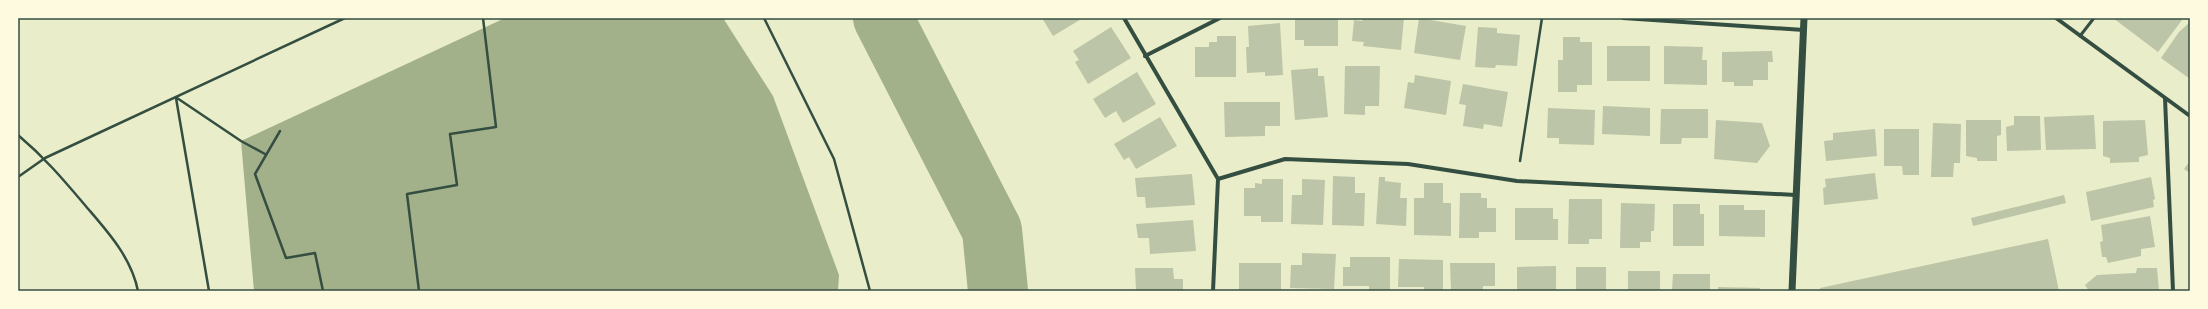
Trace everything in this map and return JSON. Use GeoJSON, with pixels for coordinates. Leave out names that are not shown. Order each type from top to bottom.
{"type":"FeatureCollection","features":[{"type":"Feature","properties":{"kind":"street"},"geometry":{"type":"LineString","coordinates":[[1124,18],[1218,179],[1213,291]]}},
{"type":"Feature","properties":{"kind":"street"},"geometry":{"type":"LineString","coordinates":[[1146,56],[1220,18]]}},
{"type":"Feature","properties":{"kind":"street"},"geometry":{"type":"LineString","coordinates":[[1623,18],[1804,30]]}},
{"type":"Feature","properties":{"kind":"street"},"geometry":{"type":"LineString","coordinates":[[1792,291],[1804,18]]}},
{"type":"Feature","properties":{"kind":"street"},"geometry":{"type":"LineString","coordinates":[[2056,18],[2190,116]]}},
{"type":"Feature","properties":{"kind":"street"},"geometry":{"type":"LineString","coordinates":[[2165,98],[2173,291]]}},
{"type":"Feature","properties":{"kind":"street"},"geometry":{"type":"LineString","coordinates":[[1218,179],[1285,159],[1408,164],[1517,182],[1796,195]]}},
{"type":"Feature","properties":{"kind":"lane"},"geometry":{"type":"LineString","coordinates":[[2080,36],[2094,18]]}},
{"type":"Feature","properties":{"kind":"path"},"geometry":{"type":"LineString","coordinates":[[18,177],[45,158],[345,18]]}},
{"type":"Feature","properties":{"kind":"path"},"geometry":{"type":"LineString","coordinates":[[419,291],[407,194],[457,185],[450,134],[496,127],[483,18]]}},
{"type":"Feature","properties":{"kind":"path"},"geometry":{"type":"LineString","coordinates":[[764,18],[834,159],[870,291]]}},
{"type":"Feature","properties":{"kind":"path"},"geometry":{"type":"LineString","coordinates":[[1517,182],[1542,18]]}},
{"type":"Feature","properties":{"kind":"path"},"geometry":{"type":"LineString","coordinates":[[176,98],[240,141],[265,154]]}},
{"type":"Feature","properties":{"kind":"path"},"geometry":{"type":"LineString","coordinates":[[176,98],[209,291]]}},
{"type":"Feature","properties":{"kind":"path"},"geometry":{"type":"LineString","coordinates":[[280,131],[265,154],[255,174],[286,258],[315,253],[323,291]]}},
{"type":"Feature","properties":{"kind":"path"},"geometry":{"type":"LineString","coordinates":[[18,135],[45,158],[114,239],[135,276],[138,291]]}},
{"type":"Feature","properties":{"kind":"shaded area"},"geometry":{"type":"Polygon","coordinates":[[[505,18],[723,18],[773,96],[839,275],[838,291],[254,291],[241,141],[505,18]]]}},
{"type":"Feature","properties":{"kind":"building"},"geometry":{"type":"Polygon","coordinates":[[[1042,18],[1083,18],[1053,36],[1042,18]]]}},
{"type":"Feature","properties":{"kind":"building"},"geometry":{"type":"Polygon","coordinates":[[[1295,18],[1338,18],[1338,46],[1304,46],[1304,40],[1295,40],[1295,18]]]}},
{"type":"Feature","properties":{"kind":"building"},"geometry":{"type":"Polygon","coordinates":[[[1363,18],[1404,18],[1401,50],[1363,46],[1364,42],[1352,41],[1354,20],[1362,21],[1363,18]]]}},
{"type":"Feature","properties":{"kind":"building"},"geometry":{"type":"Polygon","coordinates":[[[1419,18],[1466,26],[1460,60],[1414,53],[1419,18]]]}},
{"type":"Feature","properties":{"kind":"building"},"geometry":{"type":"Polygon","coordinates":[[[2113,18],[2179,18],[2182,20],[2158,52],[2113,18]]]}},
{"type":"Feature","properties":{"kind":"building"},"geometry":{"type":"Polygon","coordinates":[[[1280,23],[1283,75],[1265,76],[1265,72],[1247,73],[1246,47],[1249,47],[1248,26],[1280,23]]]}},
{"type":"Feature","properties":{"kind":"building"},"geometry":{"type":"Polygon","coordinates":[[[2189,23],[2190,79],[2161,58],[2179,32],[2189,23]]]}},
{"type":"Feature","properties":{"kind":"building"},"geometry":{"type":"Polygon","coordinates":[[[1111,27],[1131,58],[1088,84],[1075,62],[1079,60],[1073,51],[1111,27]]]}},
{"type":"Feature","properties":{"kind":"building"},"geometry":{"type":"Polygon","coordinates":[[[1478,27],[1497,28],[1497,33],[1520,35],[1517,66],[1496,65],[1495,68],[1475,67],[1478,27]]]}},
{"type":"Feature","properties":{"kind":"building"},"geometry":{"type":"Polygon","coordinates":[[[1217,36],[1236,36],[1236,77],[1195,77],[1195,47],[1209,47],[1209,42],[1217,42],[1217,36]]]}},
{"type":"Feature","properties":{"kind":"building"},"geometry":{"type":"Polygon","coordinates":[[[1563,37],[1580,37],[1580,42],[1592,42],[1592,85],[1577,85],[1577,92],[1558,92],[1558,60],[1563,60],[1563,37]]]}},
{"type":"Feature","properties":{"kind":"building"},"geometry":{"type":"Polygon","coordinates":[[[1607,46],[1650,46],[1650,81],[1607,81],[1607,46]]]}},
{"type":"Feature","properties":{"kind":"building"},"geometry":{"type":"Polygon","coordinates":[[[1664,46],[1703,47],[1702,60],[1707,60],[1707,85],[1664,84],[1664,46]]]}},
{"type":"Feature","properties":{"kind":"building"},"geometry":{"type":"Polygon","coordinates":[[[1772,51],[1773,62],[1768,62],[1768,80],[1753,80],[1753,86],[1734,86],[1734,82],[1722,82],[1722,52],[1772,51]]]}},
{"type":"Feature","properties":{"kind":"building"},"geometry":{"type":"Polygon","coordinates":[[[1345,66],[1380,66],[1379,106],[1365,106],[1365,115],[1344,114],[1345,66]]]}},
{"type":"Feature","properties":{"kind":"building"},"geometry":{"type":"Polygon","coordinates":[[[1318,68],[1318,76],[1324,76],[1328,117],[1295,120],[1291,70],[1318,68]]]}},
{"type":"Feature","properties":{"kind":"building"},"geometry":{"type":"Polygon","coordinates":[[[1137,72],[1156,104],[1123,123],[1116,111],[1105,118],[1093,99],[1137,72]]]}},
{"type":"Feature","properties":{"kind":"building"},"geometry":{"type":"Polygon","coordinates":[[[1415,75],[1451,81],[1446,115],[1404,108],[1408,82],[1414,83],[1415,75]]]}},
{"type":"Feature","properties":{"kind":"building"},"geometry":{"type":"Polygon","coordinates":[[[1463,84],[1508,92],[1502,127],[1484,124],[1483,129],[1463,126],[1466,105],[1459,104],[1463,84]]]}},
{"type":"Feature","properties":{"kind":"building"},"geometry":{"type":"Polygon","coordinates":[[[1224,102],[1280,102],[1280,126],[1265,126],[1265,136],[1225,137],[1224,102]]]}},
{"type":"Feature","properties":{"kind":"building"},"geometry":{"type":"Polygon","coordinates":[[[1603,106],[1650,108],[1650,136],[1602,134],[1603,106]]]}},
{"type":"Feature","properties":{"kind":"building"},"geometry":{"type":"Polygon","coordinates":[[[1548,108],[1595,110],[1594,145],[1559,144],[1559,138],[1547,138],[1548,108]]]}},
{"type":"Feature","properties":{"kind":"building"},"geometry":{"type":"Polygon","coordinates":[[[1661,109],[1708,109],[1708,138],[1682,138],[1681,144],[1660,144],[1661,109]]]}},
{"type":"Feature","properties":{"kind":"building"},"geometry":{"type":"Polygon","coordinates":[[[2094,115],[2096,149],[2046,150],[2044,117],[2094,115]]]}},
{"type":"Feature","properties":{"kind":"building"},"geometry":{"type":"Polygon","coordinates":[[[2014,116],[2040,116],[2041,150],[2007,151],[2006,127],[2014,125],[2014,116]]]}},
{"type":"Feature","properties":{"kind":"building"},"geometry":{"type":"Polygon","coordinates":[[[1160,117],[1177,146],[1136,169],[1129,157],[1124,160],[1114,144],[1160,117]]]}},
{"type":"Feature","properties":{"kind":"building"},"geometry":{"type":"Polygon","coordinates":[[[1716,120],[1762,123],[1770,146],[1757,163],[1714,159],[1716,120]]]}},
{"type":"Feature","properties":{"kind":"building"},"geometry":{"type":"Polygon","coordinates":[[[1966,120],[2001,120],[2001,135],[1997,136],[1997,161],[1977,161],[1977,158],[1966,156],[1966,120]]]}},
{"type":"Feature","properties":{"kind":"building"},"geometry":{"type":"Polygon","coordinates":[[[2145,120],[2148,155],[2139,157],[2139,162],[2110,163],[2110,158],[2103,156],[2103,121],[2145,120]]]}},
{"type":"Feature","properties":{"kind":"building"},"geometry":{"type":"Polygon","coordinates":[[[1933,123],[1961,124],[1960,163],[1954,163],[1953,177],[1931,177],[1933,123]]]}},
{"type":"Feature","properties":{"kind":"building"},"geometry":{"type":"Polygon","coordinates":[[[1875,129],[1877,156],[1826,161],[1824,141],[1833,140],[1833,133],[1875,129]]]}},
{"type":"Feature","properties":{"kind":"building"},"geometry":{"type":"Polygon","coordinates":[[[1884,129],[1919,129],[1919,175],[1903,175],[1902,166],[1884,166],[1884,129]]]}},
{"type":"Feature","properties":{"kind":"building"},"geometry":{"type":"Polygon","coordinates":[[[2190,161],[2190,173],[2184,169],[2190,161]]]}},
{"type":"Feature","properties":{"kind":"building"},"geometry":{"type":"Polygon","coordinates":[[[1875,173],[1878,199],[1824,205],[1823,188],[1826,187],[1825,179],[1875,173]]]}},
{"type":"Feature","properties":{"kind":"building"},"geometry":{"type":"Polygon","coordinates":[[[1192,174],[1195,205],[1146,208],[1145,197],[1137,197],[1135,178],[1192,174]]]}},
{"type":"Feature","properties":{"kind":"building"},"geometry":{"type":"Polygon","coordinates":[[[1333,176],[1355,177],[1355,193],[1365,193],[1364,226],[1332,225],[1333,176]]]}},
{"type":"Feature","properties":{"kind":"building"},"geometry":{"type":"Polygon","coordinates":[[[1379,177],[1385,177],[1385,181],[1401,183],[1400,198],[1407,198],[1406,226],[1376,224],[1379,177]]]}},
{"type":"Feature","properties":{"kind":"building"},"geometry":{"type":"Polygon","coordinates":[[[2151,177],[2155,199],[2153,200],[2154,207],[2091,221],[2086,192],[2151,177]]]}},
{"type":"Feature","properties":{"kind":"building"},"geometry":{"type":"Polygon","coordinates":[[[1262,179],[1283,179],[1283,222],[1261,222],[1261,216],[1244,216],[1244,188],[1255,188],[1255,183],[1262,184],[1262,179]]]}},
{"type":"Feature","properties":{"kind":"building"},"geometry":{"type":"Polygon","coordinates":[[[1302,179],[1325,180],[1323,225],[1291,224],[1292,195],[1302,195],[1302,179]]]}},
{"type":"Feature","properties":{"kind":"building"},"geometry":{"type":"Polygon","coordinates":[[[1424,183],[1443,183],[1443,203],[1451,203],[1451,236],[1414,235],[1414,198],[1424,198],[1424,183]]]}},
{"type":"Feature","properties":{"kind":"building"},"geometry":{"type":"Polygon","coordinates":[[[1460,193],[1481,193],[1481,198],[1487,198],[1487,208],[1496,208],[1496,232],[1479,232],[1479,238],[1459,238],[1460,193]]]}},
{"type":"Feature","properties":{"kind":"building"},"geometry":{"type":"Polygon","coordinates":[[[2064,195],[2066,203],[1973,226],[1971,218],[2064,195]]]}},
{"type":"Feature","properties":{"kind":"building"},"geometry":{"type":"Polygon","coordinates":[[[1569,199],[1602,199],[1602,239],[1589,239],[1589,244],[1568,244],[1569,199]]]}},
{"type":"Feature","properties":{"kind":"building"},"geometry":{"type":"Polygon","coordinates":[[[1621,203],[1655,204],[1654,231],[1651,231],[1651,242],[1640,242],[1640,248],[1620,248],[1621,203]]]}},
{"type":"Feature","properties":{"kind":"building"},"geometry":{"type":"Polygon","coordinates":[[[1673,204],[1700,204],[1700,214],[1704,214],[1704,246],[1673,246],[1673,204]]]}},
{"type":"Feature","properties":{"kind":"building"},"geometry":{"type":"Polygon","coordinates":[[[1719,205],[1744,205],[1744,210],[1765,210],[1765,237],[1719,236],[1719,205]]]}},
{"type":"Feature","properties":{"kind":"building"},"geometry":{"type":"Polygon","coordinates":[[[1515,208],[1553,208],[1553,219],[1558,219],[1558,240],[1515,240],[1515,208]]]}},
{"type":"Feature","properties":{"kind":"building"},"geometry":{"type":"Polygon","coordinates":[[[2150,216],[2155,247],[2141,249],[2141,256],[2108,263],[2106,257],[2102,257],[2100,242],[2103,241],[2101,225],[2150,216]]]}},
{"type":"Feature","properties":{"kind":"building"},"geometry":{"type":"Polygon","coordinates":[[[1193,220],[1196,251],[1150,254],[1149,238],[1138,238],[1136,224],[1193,220]]]}},
{"type":"Feature","properties":{"kind":"building"},"geometry":{"type":"Polygon","coordinates":[[[2048,239],[2059,291],[1821,291],[1820,288],[2048,239]]]}},
{"type":"Feature","properties":{"kind":"building"},"geometry":{"type":"Polygon","coordinates":[[[1302,253],[1336,254],[1334,289],[1290,288],[1291,265],[1302,265],[1302,253]]]}},
{"type":"Feature","properties":{"kind":"building"},"geometry":{"type":"Polygon","coordinates":[[[1350,257],[1390,257],[1390,291],[1369,291],[1369,286],[1343,286],[1343,267],[1350,267],[1350,257]]]}},
{"type":"Feature","properties":{"kind":"building"},"geometry":{"type":"Polygon","coordinates":[[[1399,259],[1443,260],[1443,291],[1424,291],[1424,287],[1398,287],[1399,259]]]}},
{"type":"Feature","properties":{"kind":"building"},"geometry":{"type":"Polygon","coordinates":[[[1239,263],[1281,263],[1281,291],[1239,291],[1239,263]]]}},
{"type":"Feature","properties":{"kind":"building"},"geometry":{"type":"Polygon","coordinates":[[[1450,263],[1495,263],[1495,286],[1483,286],[1483,291],[1451,291],[1450,263]]]}},
{"type":"Feature","properties":{"kind":"building"},"geometry":{"type":"Polygon","coordinates":[[[1556,266],[1556,291],[1517,291],[1517,267],[1556,266]]]}},
{"type":"Feature","properties":{"kind":"building"},"geometry":{"type":"Polygon","coordinates":[[[1576,267],[1606,267],[1606,291],[1576,291],[1576,267]]]}},
{"type":"Feature","properties":{"kind":"building"},"geometry":{"type":"Polygon","coordinates":[[[1135,268],[1173,268],[1174,279],[1183,279],[1183,291],[1136,291],[1135,268]]]}},
{"type":"Feature","properties":{"kind":"building"},"geometry":{"type":"Polygon","coordinates":[[[2137,268],[2157,268],[2159,291],[2089,291],[2085,285],[2097,275],[2136,273],[2137,268]]]}},
{"type":"Feature","properties":{"kind":"building"},"geometry":{"type":"Polygon","coordinates":[[[1628,271],[1660,271],[1660,291],[1628,291],[1628,271]]]}},
{"type":"Feature","properties":{"kind":"building"},"geometry":{"type":"Polygon","coordinates":[[[1673,274],[1710,274],[1710,291],[1672,291],[1673,274]]]}},
{"type":"Feature","properties":{"kind":"building"},"geometry":{"type":"Polygon","coordinates":[[[1718,287],[1760,288],[1760,291],[1718,291],[1718,287]]]}},
{"type":"Feature","properties":{"kind":"waterway"},"geometry":{"type":"LineString","coordinates":[[883,18],[992,230],[998,291]]}}]}
